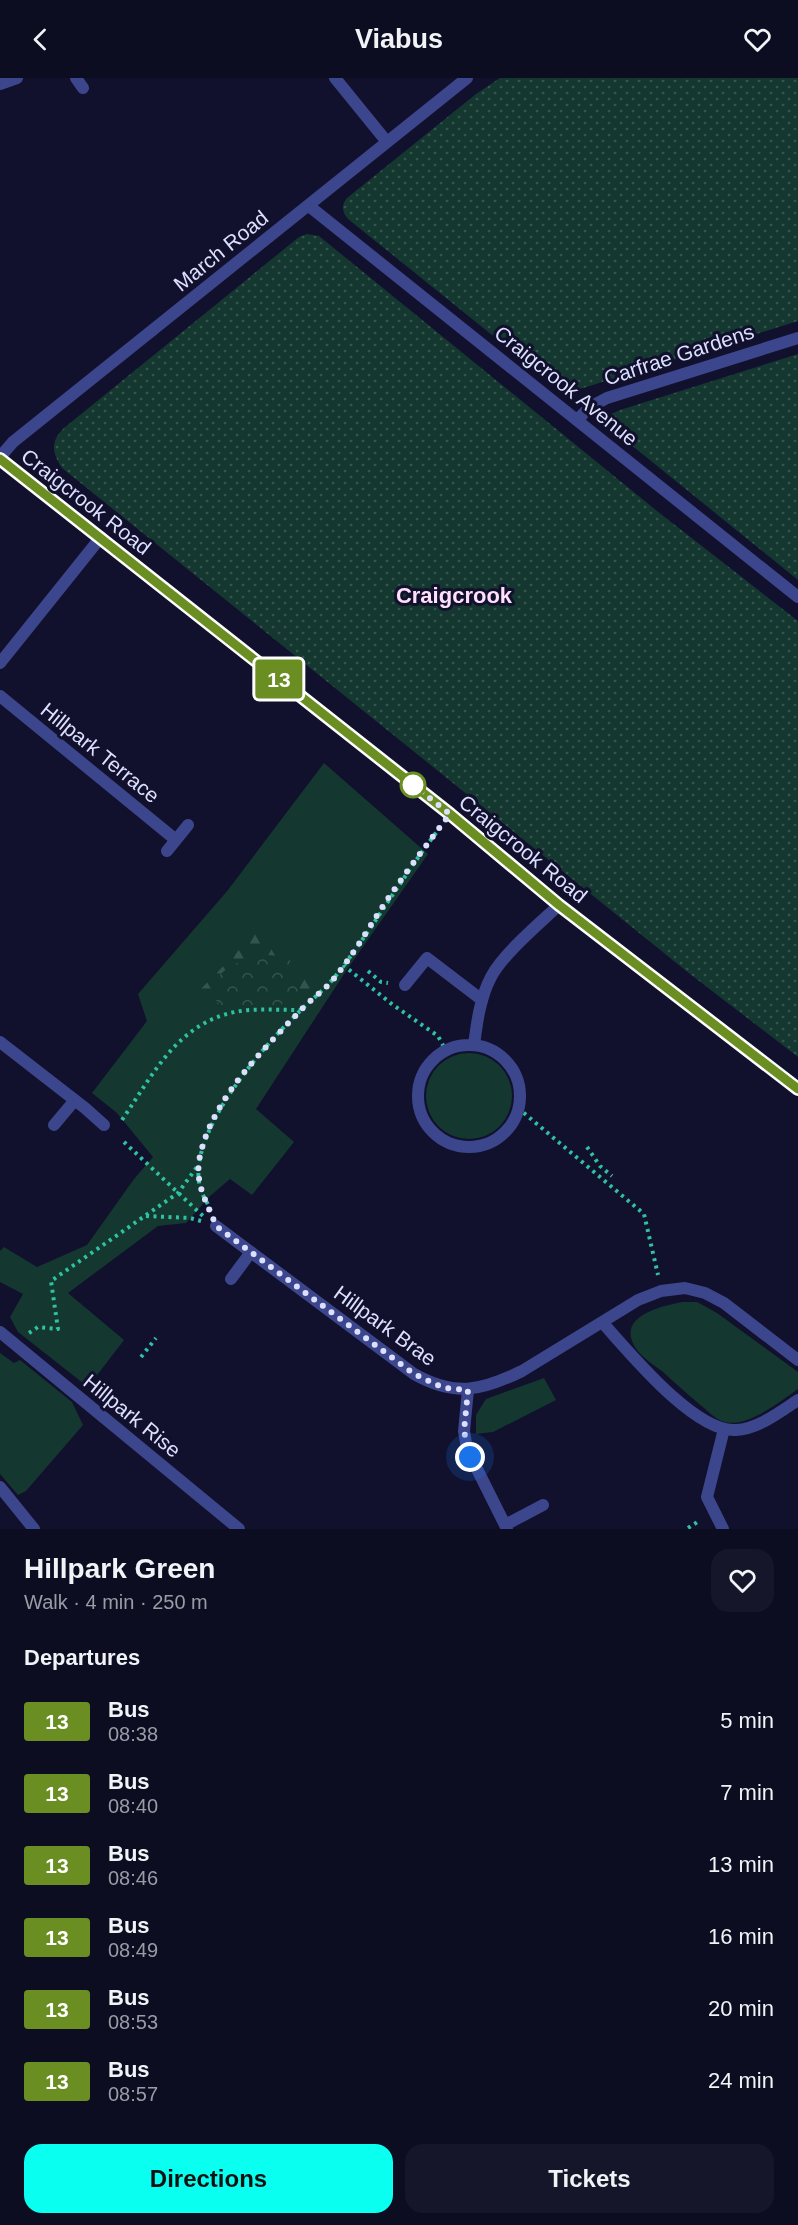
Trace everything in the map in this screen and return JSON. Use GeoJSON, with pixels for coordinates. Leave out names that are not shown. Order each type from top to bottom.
{"type":"FeatureCollection","features":[{"type":"Feature","properties":{"kind":"street"},"geometry":{"type":"LineString","coordinates":[[0,84],[17,78]]}},
{"type":"Feature","properties":{"kind":"street"},"geometry":{"type":"LineString","coordinates":[[335,78],[387,142]]}},
{"type":"Feature","properties":{"kind":"street","name":"March Road"},"geometry":{"type":"LineString","coordinates":[[0,458],[13,442],[467,78]]}},
{"type":"Feature","properties":{"kind":"street","name":"Craigcrook Avenue"},"geometry":{"type":"LineString","coordinates":[[309,206],[798,597]]}},
{"type":"Feature","properties":{"kind":"street","name":"Carfrae Gardens"},"geometry":{"type":"LineString","coordinates":[[577,420],[590,407],[607,398],[798,338]]}},
{"type":"Feature","properties":{"kind":"street","name":"Craigcrook Road"},"geometry":{"type":"LineString","coordinates":[[0,458],[450,814],[559,905],[798,1089]]}},
{"type":"Feature","properties":{"kind":"street"},"geometry":{"type":"LineString","coordinates":[[0,663],[101,537]]}},
{"type":"Feature","properties":{"kind":"street","name":"Hillpark Terrace"},"geometry":{"type":"LineString","coordinates":[[0,696],[176,840]]}},
{"type":"Feature","properties":{"kind":"street"},"geometry":{"type":"LineString","coordinates":[[166,851],[188,825]]}},
{"type":"Feature","properties":{"kind":"street"},"geometry":{"type":"LineString","coordinates":[[474,1045],[482,1000],[492,975],[498,966],[559,905]]}},
{"type":"Feature","properties":{"kind":"street"},"geometry":{"type":"LineString","coordinates":[[405,985],[427,958],[482,1000]]}},
{"type":"Feature","properties":{"kind":"street"},"geometry":{"type":"LineString","coordinates":[[0,1042],[104,1125]]}},
{"type":"Feature","properties":{"kind":"street"},"geometry":{"type":"LineString","coordinates":[[474,1045],[483,1047],[500,1055],[512,1070],[519,1087],[518,1108],[507,1131],[500,1137],[473,1147],[454,1145],[438,1137],[425,1123],[418,1096],[421,1077],[438,1055],[446,1051],[455,1047],[474,1045]]}},
{"type":"Feature","properties":{"kind":"street"},"geometry":{"type":"LineString","coordinates":[[54,1125],[75,1100]]}},
{"type":"Feature","properties":{"kind":"street","name":"Hillpark Brae"},"geometry":{"type":"LineString","coordinates":[[216,1226],[414,1374],[444,1388],[468,1390],[486,1386],[522,1371],[638,1300],[661,1291],[685,1288],[714,1297],[798,1360]]}},
{"type":"Feature","properties":{"kind":"street"},"geometry":{"type":"LineString","coordinates":[[231,1279],[251,1252]]}},
{"type":"Feature","properties":{"kind":"street"},"geometry":{"type":"LineString","coordinates":[[602,1322],[649,1373],[692,1413],[724,1429],[739,1430],[756,1425],[798,1400]]}},
{"type":"Feature","properties":{"kind":"street","name":"Hillpark Rise"},"geometry":{"type":"LineString","coordinates":[[0,1332],[239,1529]]}},
{"type":"Feature","properties":{"kind":"street"},"geometry":{"type":"LineString","coordinates":[[468,1390],[464,1431],[467,1449],[506,1527],[543,1505]]}},
{"type":"Feature","properties":{"kind":"street"},"geometry":{"type":"LineString","coordinates":[[723,1529],[707,1497],[724,1429]]}},
{"type":"Feature","properties":{"kind":"street"},"geometry":{"type":"LineString","coordinates":[[0,1487],[33,1529]]}},
{"type":"Feature","properties":{"kind":"path"},"geometry":{"type":"LineString","coordinates":[[216,1226],[199,1186],[198,1165],[202,1146],[209,1131],[246,1071],[343,965],[450,814]]}},
{"type":"Feature","properties":{"kind":"path"},"geometry":{"type":"LineString","coordinates":[[343,965],[393,1005],[438,1036],[446,1051]]}},
{"type":"Feature","properties":{"kind":"path"},"geometry":{"type":"LineString","coordinates":[[368,971],[381,982]]}},
{"type":"Feature","properties":{"kind":"path"},"geometry":{"type":"LineString","coordinates":[[119,1123],[172,1047],[190,1032],[214,1019],[239,1012],[301,1010]]}},
{"type":"Feature","properties":{"kind":"path"},"geometry":{"type":"LineString","coordinates":[[518,1108],[644,1214],[661,1291]]}},
{"type":"Feature","properties":{"kind":"path"},"geometry":{"type":"LineString","coordinates":[[124,1142],[216,1226]]}},
{"type":"Feature","properties":{"kind":"path"},"geometry":{"type":"LineString","coordinates":[[587,1147],[600,1166],[612,1176]]}},
{"type":"Feature","properties":{"kind":"path"},"geometry":{"type":"LineString","coordinates":[[13,1343],[39,1327],[58,1329],[51,1281],[178,1193],[198,1165]]}},
{"type":"Feature","properties":{"kind":"path"},"geometry":{"type":"LineString","coordinates":[[145,1216],[190,1218],[216,1226]]}},
{"type":"Feature","properties":{"kind":"path"},"geometry":{"type":"LineString","coordinates":[[141,1358],[156,1338]]}},
{"type":"Feature","properties":{"kind":"path"},"geometry":{"type":"LineString","coordinates":[[688,1528],[699,1521]]}},
{"type":"Feature","properties":{"kind":"green space"},"geometry":{"type":"Polygon","coordinates":[[[500,78],[798,78],[798,321],[580,389],[564,390],[553,384],[348,219],[343,208],[347,198],[476,94],[500,78]]]}},
{"type":"Feature","properties":{"kind":"green space"},"geometry":{"type":"Polygon","coordinates":[[[307,234],[319,236],[657,511],[798,621],[798,1057],[690,974],[62,468],[59,463],[54,447],[56,438],[64,428],[299,237],[307,234]]]}},
{"type":"Feature","properties":{"kind":"green space"},"geometry":{"type":"Polygon","coordinates":[[[798,354],[798,580],[614,431],[608,420],[611,414],[620,410],[798,354]]]}},
{"type":"Feature","properties":{"kind":"green space"},"geometry":{"type":"Polygon","coordinates":[[[324,763],[428,854],[346,971],[256,1109],[294,1142],[252,1195],[230,1179],[210,1196],[186,1223],[158,1226],[68,1293],[124,1340],[88,1387],[18,1332],[10,1317],[23,1294],[0,1282],[0,1251],[4,1247],[37,1267],[87,1245],[134,1179],[153,1157],[117,1113],[92,1093],[147,1021],[138,994],[228,890],[324,763]]]}},
{"type":"Feature","properties":{"kind":"green space"},"geometry":{"type":"Polygon","coordinates":[[[257,928],[266,932],[319,981],[298,1002],[294,999],[299,992],[217,1001],[222,1006],[196,1012],[198,992],[238,951],[248,935],[257,928]]]}},
{"type":"Feature","properties":{"kind":"green space"},"geometry":{"type":"Polygon","coordinates":[[[258,955],[284,958],[297,966],[301,983],[296,995],[287,1004],[228,1009],[217,1001],[212,992],[213,984],[228,968],[258,955]]]}},
{"type":"Feature","properties":{"kind":"green space"},"geometry":{"type":"Polygon","coordinates":[[[469,1053],[493,1060],[505,1072],[512,1096],[505,1120],[493,1132],[469,1139],[445,1132],[433,1120],[426,1096],[433,1072],[445,1060],[469,1053]]]}},
{"type":"Feature","properties":{"kind":"green space"},"geometry":{"type":"Polygon","coordinates":[[[682,1302],[697,1302],[717,1313],[798,1372],[798,1389],[763,1412],[743,1421],[725,1422],[712,1415],[648,1361],[635,1347],[631,1336],[636,1320],[644,1314],[682,1302]]]}},
{"type":"Feature","properties":{"kind":"green space"},"geometry":{"type":"Polygon","coordinates":[[[0,1353],[14,1363],[20,1360],[72,1402],[83,1425],[26,1491],[18,1495],[0,1474],[0,1353]]]}},
{"type":"Feature","properties":{"kind":"green space"},"geometry":{"type":"Polygon","coordinates":[[[544,1378],[556,1400],[493,1432],[476,1434],[476,1415],[486,1399],[544,1378]]]}},
{"type":"Feature","properties":{"kind":"bus line","name":"13"},"geometry":{"type":"LineString","coordinates":[[0,459],[450,814],[559,905],[798,1089]]}},
{"type":"Feature","properties":{"kind":"district","name":"Craigcrook"},"geometry":{"type":"Point","coordinates":[454,595]}},
{"type":"Feature","properties":{"kind":"route"},"geometry":{"type":"LineString","coordinates":[[413,785],[450,814],[332,980],[301,1010],[236,1084],[213,1122],[202,1146],[198,1165],[198,1181],[202,1196],[209,1206],[216,1226],[414,1374],[444,1388],[468,1390],[464,1431],[470,1457]]}}]}
